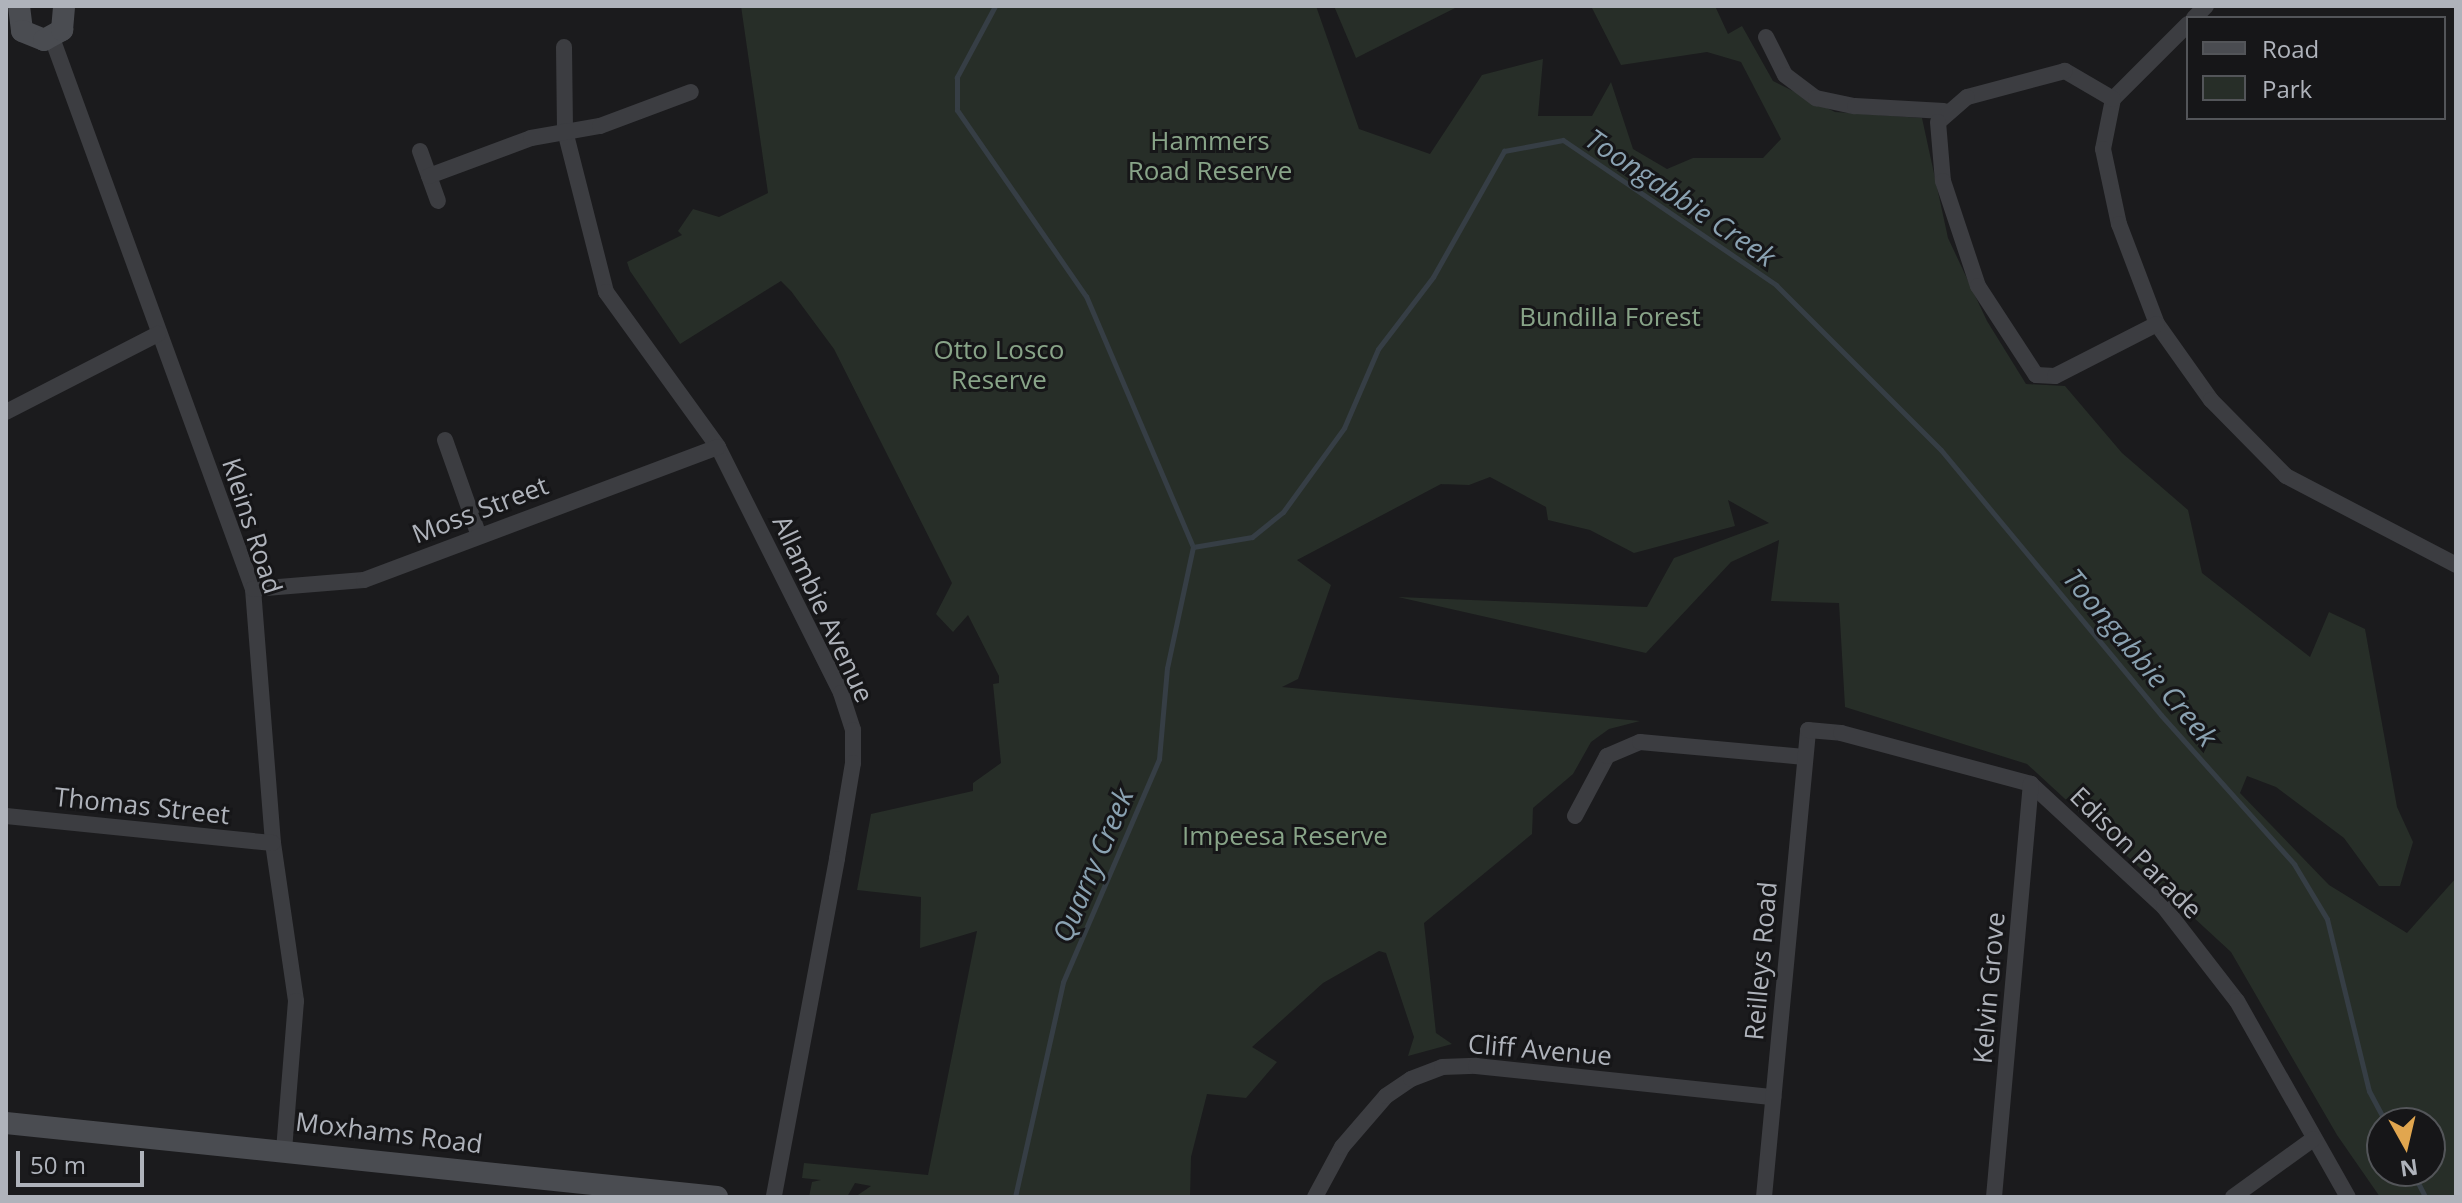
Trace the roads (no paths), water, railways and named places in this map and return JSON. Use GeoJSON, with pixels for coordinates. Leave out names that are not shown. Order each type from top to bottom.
{"type":"FeatureCollection","features":[{"type":"Feature","properties":{"kind":"street"},"geometry":{"type":"LineString","coordinates":[[14,20],[28,36],[52,38],[62,30],[69,7]]}},
{"type":"Feature","properties":{"kind":"street"},"geometry":{"type":"LineString","coordinates":[[2186,26],[2113,99],[2104,167],[2119,224],[2157,324],[2211,400],[2286,476],[2456,565]]}},
{"type":"Feature","properties":{"kind":"street"},"geometry":{"type":"LineString","coordinates":[[1766,37],[1785,75],[1816,98],[1855,106],[1944,111]]}},
{"type":"Feature","properties":{"kind":"street","name":"Kleins Road"},"geometry":{"type":"LineString","coordinates":[[52,38],[253,589],[273,843],[296,1001],[284,1149]]}},
{"type":"Feature","properties":{"kind":"street","name":"Allambie Avenue"},"geometry":{"type":"LineString","coordinates":[[564,47],[565,131],[606,292],[718,447],[841,693],[853,730],[853,763],[840,845],[774,1197]]}},
{"type":"Feature","properties":{"kind":"street"},"geometry":{"type":"LineString","coordinates":[[2113,99],[2065,71],[2052,71],[1967,97],[1944,111],[1938,122],[1938,151],[1958,234],[1988,307],[2028,370],[2047,378],[2055,376],[2157,324]]}},
{"type":"Feature","properties":{"kind":"street"},"geometry":{"type":"LineString","coordinates":[[429,176],[531,138],[600,126],[691,92]]}},
{"type":"Feature","properties":{"kind":"street"},"geometry":{"type":"LineString","coordinates":[[420,151],[438,201]]}},
{"type":"Feature","properties":{"kind":"street"},"geometry":{"type":"LineString","coordinates":[[6,412],[158,334]]}},
{"type":"Feature","properties":{"kind":"street"},"geometry":{"type":"LineString","coordinates":[[445,440],[479,536]]}},
{"type":"Feature","properties":{"kind":"street","name":"Moss Street"},"geometry":{"type":"LineString","coordinates":[[253,589],[364,580],[718,447]]}},
{"type":"Feature","properties":{"kind":"street","name":"Reilleys Road"},"geometry":{"type":"LineString","coordinates":[[1764,1197],[1808,730]]}},
{"type":"Feature","properties":{"kind":"street","name":"Edison Parade"},"geometry":{"type":"LineString","coordinates":[[1808,730],[1841,733],[2031,784],[2164,907],[2237,1001],[2348,1197]]}},
{"type":"Feature","properties":{"kind":"street"},"geometry":{"type":"LineString","coordinates":[[1575,816],[1607,756],[1640,742],[1804,757]]}},
{"type":"Feature","properties":{"kind":"street","name":"Kelvin Grove"},"geometry":{"type":"LineString","coordinates":[[1994,1197],[2031,784]]}},
{"type":"Feature","properties":{"kind":"street","name":"Thomas Street"},"geometry":{"type":"LineString","coordinates":[[6,816],[273,843]]}},
{"type":"Feature","properties":{"kind":"street","name":"Cliff Avenue"},"geometry":{"type":"LineString","coordinates":[[1315,1197],[1342,1147],[1386,1096],[1411,1079],[1442,1067],[1476,1066],[1773,1097]]}},
{"type":"Feature","properties":{"kind":"street","name":"Moxhams Road"},"geometry":{"type":"LineString","coordinates":[[6,1123],[284,1149],[586,1190],[717,1197]]}},
{"type":"Feature","properties":{"kind":"street"},"geometry":{"type":"LineString","coordinates":[[2233,1197],[2313,1139]]}},
{"type":"Feature","properties":{"kind":"waterway","name":"Toongabbie Creek"},"geometry":{"type":"LineString","coordinates":[[995,6],[957,77],[957,110],[1086,296],[1193,547]]}},
{"type":"Feature","properties":{"kind":"waterway","name":"Toongabbie Creek"},"geometry":{"type":"LineString","coordinates":[[1193,547],[1252,537],[1283,512],[1344,428],[1378,349],[1433,277],[1504,151],[1563,140],[1776,285],[1941,450],[2161,715],[2294,864],[2327,919],[2369,1091],[2378,1107]]}},
{"type":"Feature","properties":{"kind":"waterway","name":"Quarry Creek"},"geometry":{"type":"LineString","coordinates":[[1015,1197],[1063,982],[1159,759],[1167,668],[1193,547]]}},
{"type":"Feature","properties":{"kind":"waterway","name":"Toongabbie Creek"},"geometry":{"type":"LineString","coordinates":[[2420,1187],[2425,1197]]}},
{"type":"Feature","properties":{"kind":"park label","name":"Hammers Road Reserve"},"geometry":{"type":"Point","coordinates":[1210,156]}},
{"type":"Feature","properties":{"kind":"park label","name":"Bundilla Forest"},"geometry":{"type":"Point","coordinates":[1610,317]}},
{"type":"Feature","properties":{"kind":"park label","name":"Otto Losco Reserve"},"geometry":{"type":"Point","coordinates":[999,365]}},
{"type":"Feature","properties":{"kind":"park label","name":"Impeesa Reserve"},"geometry":{"type":"Point","coordinates":[1285,836]}}]}
